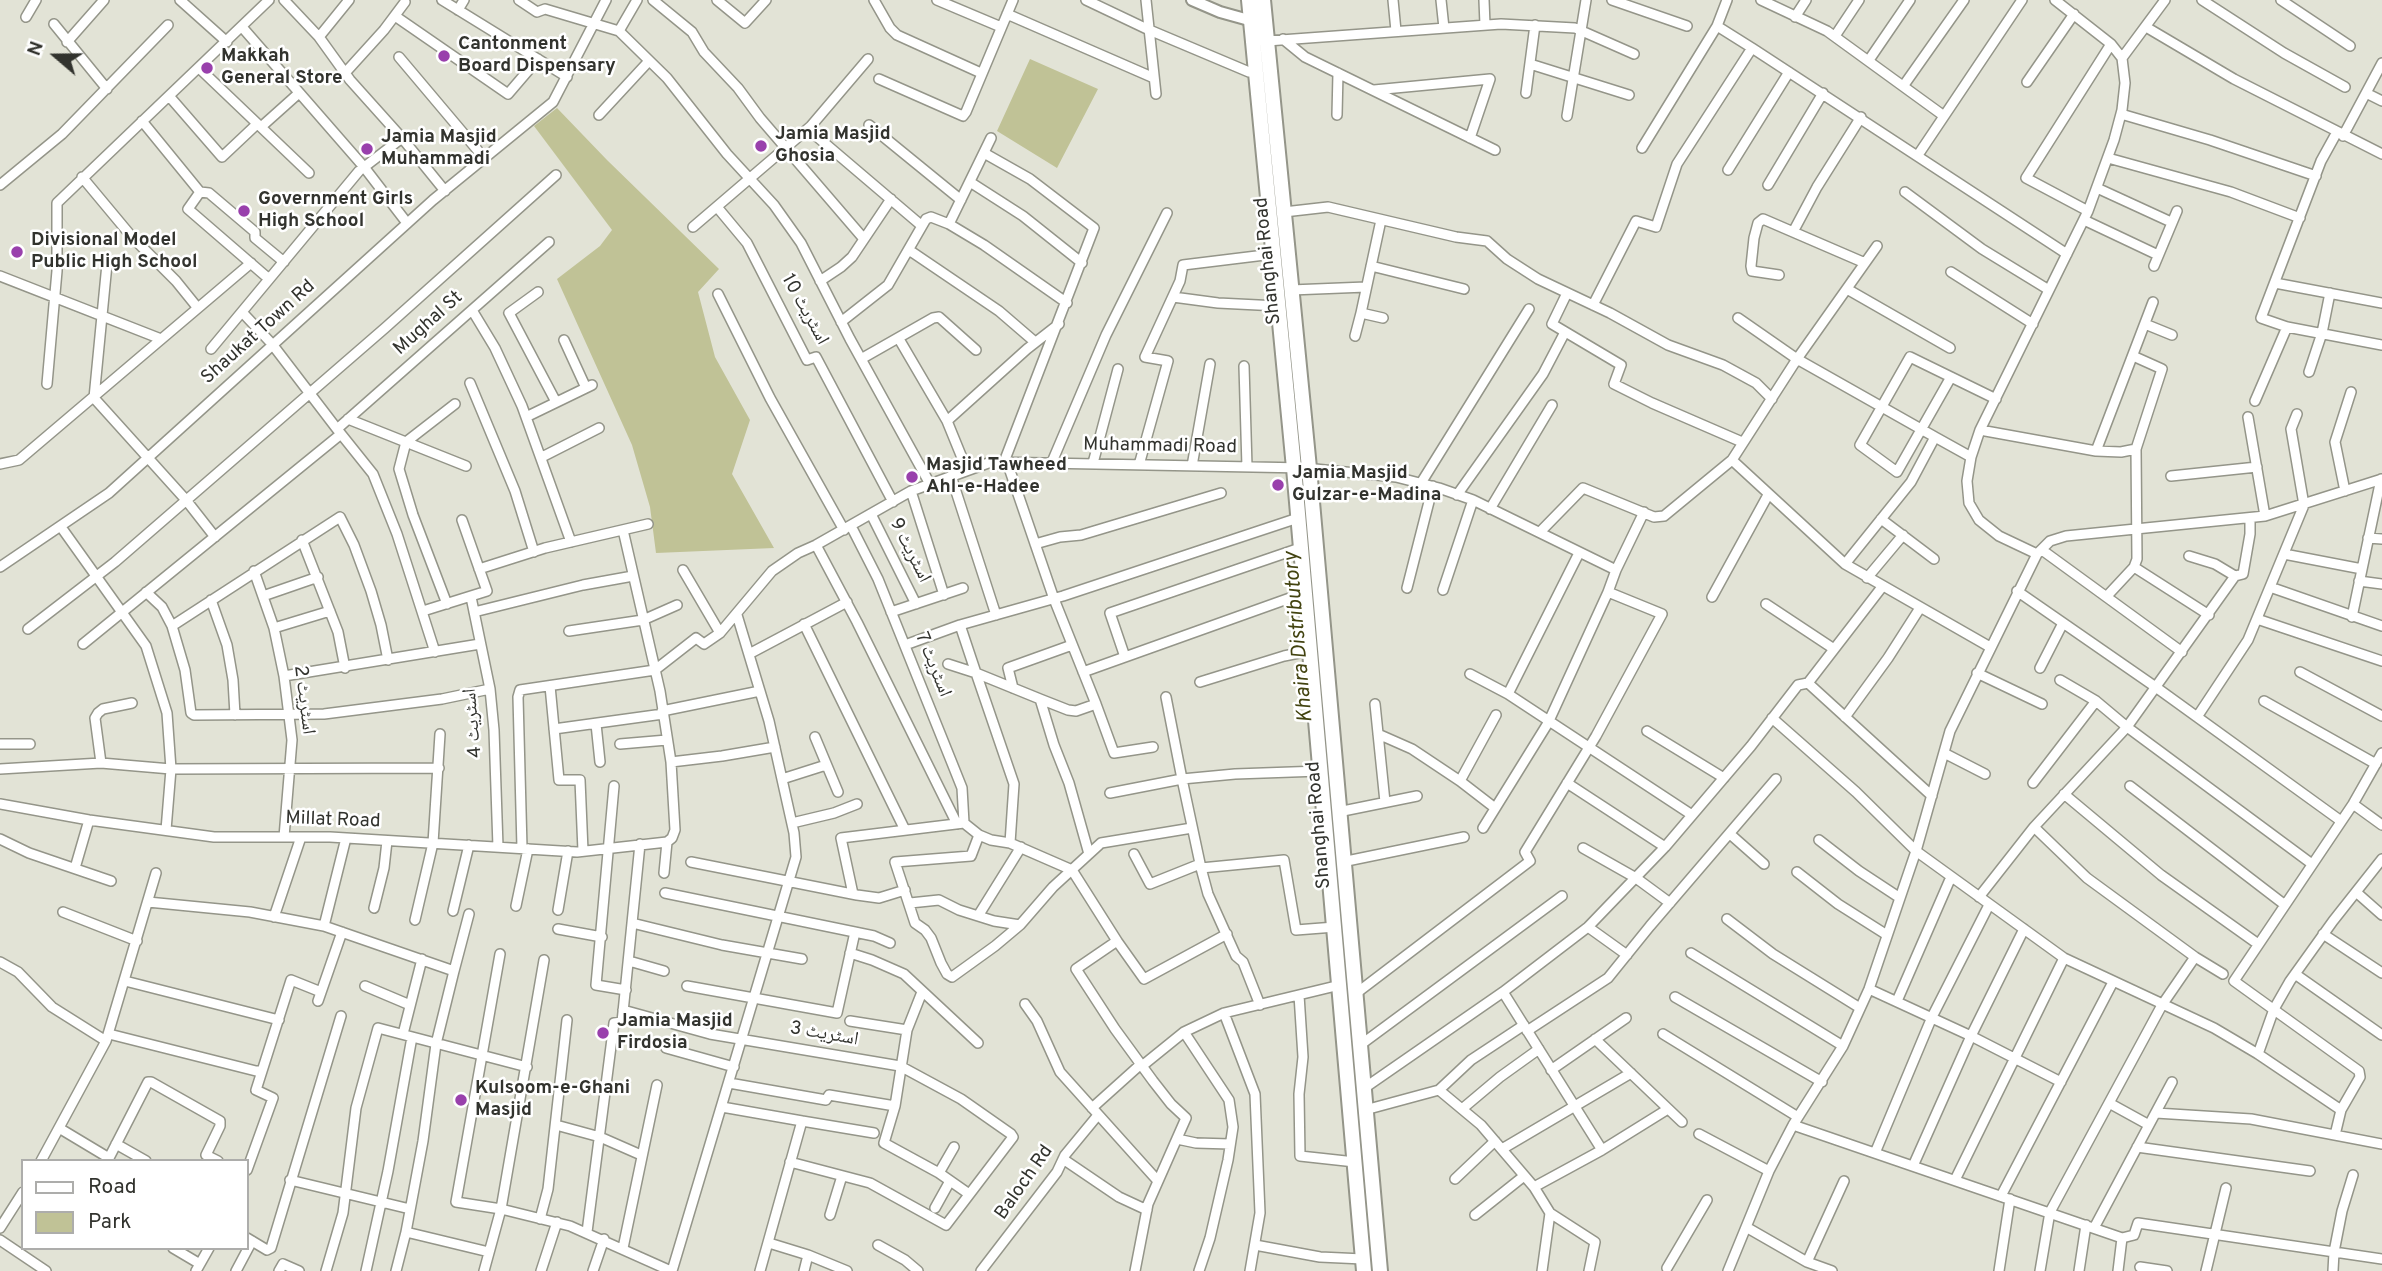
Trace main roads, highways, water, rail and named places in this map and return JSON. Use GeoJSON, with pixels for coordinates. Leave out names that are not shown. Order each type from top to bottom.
{"type":"FeatureCollection","features":[{"type":"Feature","properties":{"kind":"main road","name":"Shanghai Road"},"geometry":{"type":"LineString","coordinates":[[1249,0],[1267,41],[1292,290],[1301,468],[1298,518],[1300,548],[1364,1265]]}},
{"type":"Feature","properties":{"kind":"main road","name":"Shanghai Road"},"geometry":{"type":"LineString","coordinates":[[1263,0],[1258,22],[1255,71],[1278,306],[1301,468],[1338,811],[1380,1271]]}},
{"type":"Feature","properties":{"kind":"waterway","name":"Khaira Distributory"},"geometry":{"type":"LineString","coordinates":[[1274,188],[1325,725]]}},
{"type":"Feature","properties":{"kind":"place","name":"Cantonment Board Dispensary"},"geometry":{"type":"Point","coordinates":[444,56]}},
{"type":"Feature","properties":{"kind":"place","name":"Makkah General Store"},"geometry":{"type":"Point","coordinates":[207,68]}},
{"type":"Feature","properties":{"kind":"place","name":"Jamia Masjid Ghosia"},"geometry":{"type":"Point","coordinates":[761,146]}},
{"type":"Feature","properties":{"kind":"place","name":"Jamia Masjid Muhammadi"},"geometry":{"type":"Point","coordinates":[367,149]}},
{"type":"Feature","properties":{"kind":"place","name":"Government Girls High School"},"geometry":{"type":"Point","coordinates":[244,211]}},
{"type":"Feature","properties":{"kind":"place","name":"Divisional Model Public High School"},"geometry":{"type":"Point","coordinates":[17,252]}},
{"type":"Feature","properties":{"kind":"place","name":"Masjid Tawheed Ahl-e-Hadee"},"geometry":{"type":"Point","coordinates":[912,477]}},
{"type":"Feature","properties":{"kind":"place","name":"Jamia Masjid Gulzar-e-Madina"},"geometry":{"type":"Point","coordinates":[1278,485]}},
{"type":"Feature","properties":{"kind":"place","name":"Jamia Masjid Firdosia"},"geometry":{"type":"Point","coordinates":[603,1033]}},
{"type":"Feature","properties":{"kind":"place","name":"Kulsoom-e-Ghani Masjid"},"geometry":{"type":"Point","coordinates":[461,1100]}}]}
